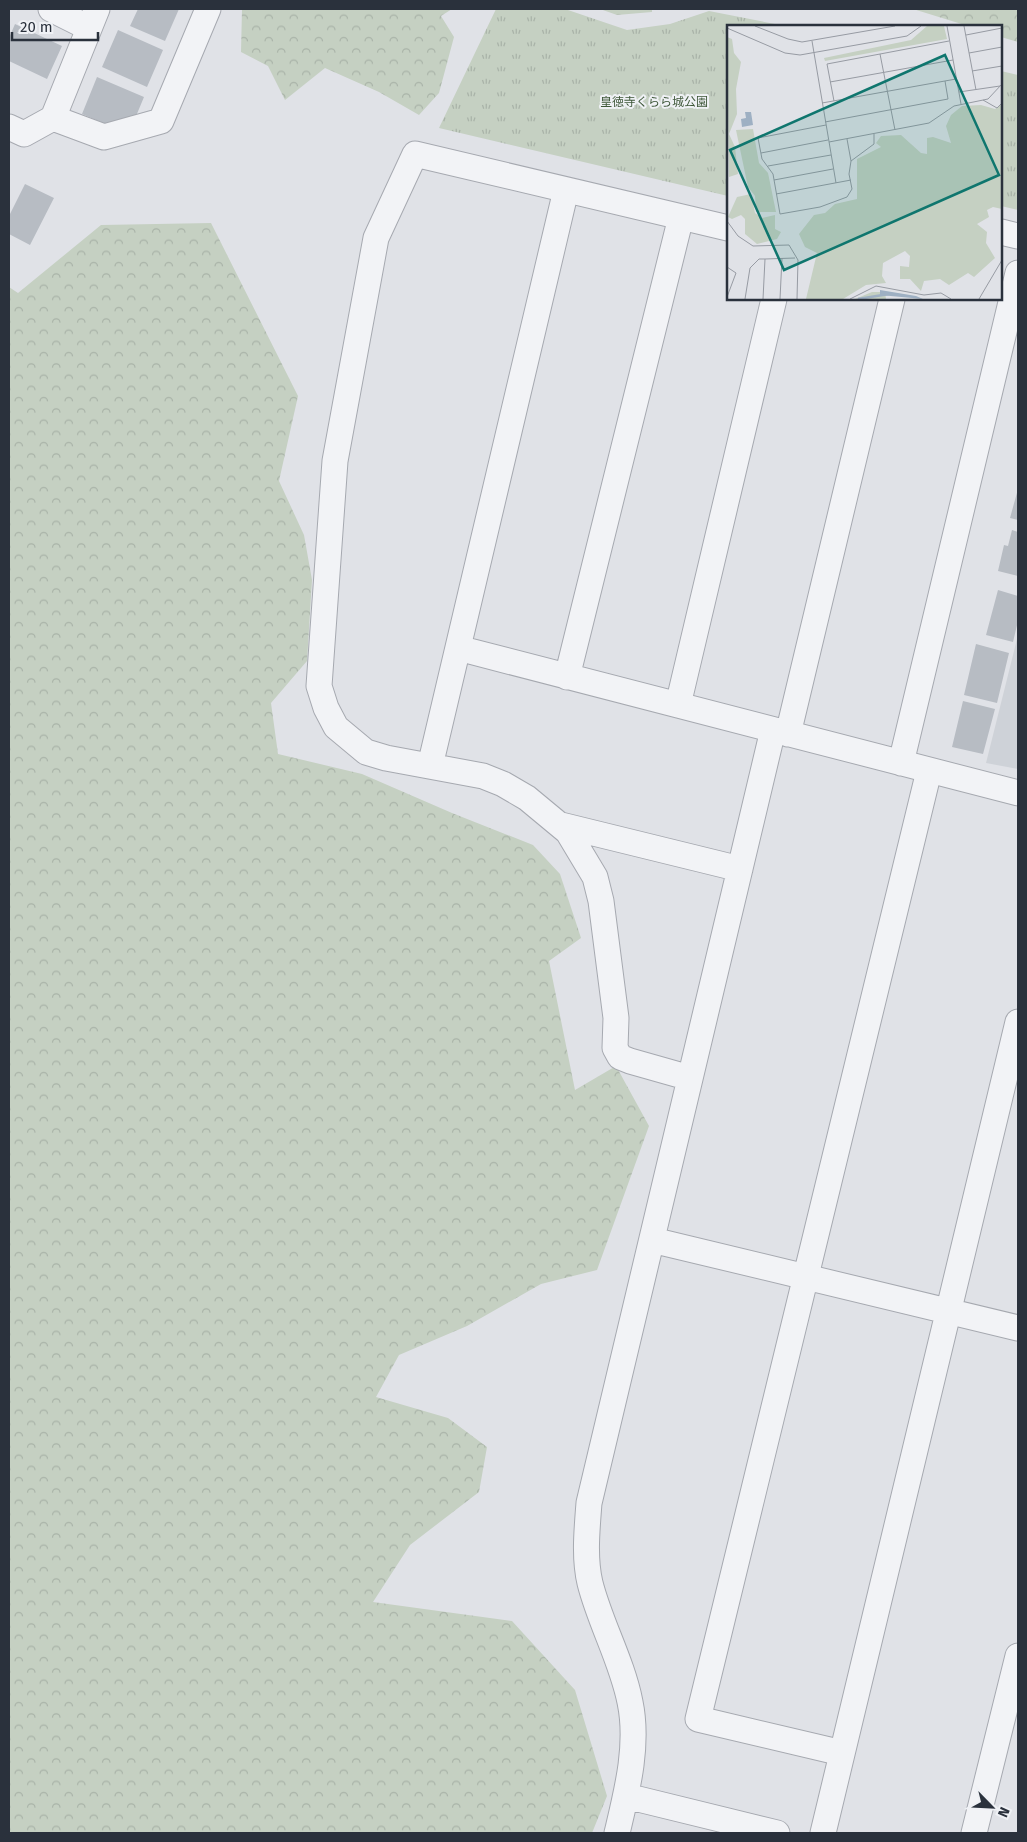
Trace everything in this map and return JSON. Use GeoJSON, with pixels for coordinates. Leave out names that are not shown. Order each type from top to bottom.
{"type":"FeatureCollection","features":[{"type":"Feature","properties":{"kind":"street"},"geometry":{"type":"LineString","coordinates":[[9,127],[24,134],[54,118],[93,18],[52,9]]}},
{"type":"Feature","properties":{"kind":"street"},"geometry":{"type":"LineString","coordinates":[[54,118],[104,137],[161,121],[208,9]]}},
{"type":"Feature","properties":{"kind":"street"},"geometry":{"type":"LineString","coordinates":[[690,1078],[630,1062],[620,1057],[615,1048],[616,1018],[601,901],[595,877],[568,832],[526,798],[503,784],[484,776],[366,752],[336,727],[326,708],[319,686],[335,461],[376,238],[415,154],[727,228]]}},
{"type":"Feature","properties":{"kind":"street"},"geometry":{"type":"LineString","coordinates":[[430,766],[566,190]]}},
{"type":"Feature","properties":{"kind":"street"},"geometry":{"type":"LineString","coordinates":[[568,677],[681,217]]}},
{"type":"Feature","properties":{"kind":"street"},"geometry":{"type":"LineString","coordinates":[[1002,232],[1018,236]]}},
{"type":"Feature","properties":{"kind":"street"},"geometry":{"type":"LineString","coordinates":[[901,763],[1018,273]]}},
{"type":"Feature","properties":{"kind":"street"},"geometry":{"type":"LineString","coordinates":[[678,705],[774,300]]}},
{"type":"Feature","properties":{"kind":"street"},"geometry":{"type":"LineString","coordinates":[[617,1833],[626,1796],[634,1742],[631,1702],[590,1582],[587,1541],[589,1503],[740,869],[780,732],[892,300]]}},
{"type":"Feature","properties":{"kind":"street"},"geometry":{"type":"LineString","coordinates":[[458,648],[1018,793]]}},
{"type":"Feature","properties":{"kind":"street"},"geometry":{"type":"LineString","coordinates":[[842,1753],[698,1719],[929,771]]}},
{"type":"Feature","properties":{"kind":"street"},"geometry":{"type":"LineString","coordinates":[[561,826],[740,869]]}},
{"type":"Feature","properties":{"kind":"street"},"geometry":{"type":"LineString","coordinates":[[824,1833],[1018,1022]]}},
{"type":"Feature","properties":{"kind":"street"},"geometry":{"type":"LineString","coordinates":[[652,1240],[1018,1328]]}},
{"type":"Feature","properties":{"kind":"street"},"geometry":{"type":"LineString","coordinates":[[974,1833],[1018,1656]]}},
{"type":"Feature","properties":{"kind":"street"},"geometry":{"type":"LineString","coordinates":[[626,1796],[712,1826],[777,1833]]}},
{"type":"Feature","properties":{"kind":"shaded area"},"geometry":{"type":"Polygon","coordinates":[[[1018,635],[1018,769],[986,763],[1018,635]]]}},
{"type":"Feature","properties":{"kind":"green space"},"geometry":{"type":"Polygon","coordinates":[[[242,9],[452,9],[441,16],[454,37],[439,93],[419,115],[379,92],[325,68],[285,100],[268,66],[241,52],[242,9]]]}},
{"type":"Feature","properties":{"kind":"green space","name":"皇徳寺くらら城公園"},"geometry":{"type":"Polygon","coordinates":[[[496,9],[565,9],[627,30],[670,24],[709,11],[780,25],[727,25],[727,196],[439,128],[496,9]]]}},
{"type":"Feature","properties":{"kind":"green space"},"geometry":{"type":"Polygon","coordinates":[[[600,9],[652,9],[652,12],[617,15],[600,9]]]}},
{"type":"Feature","properties":{"kind":"green space"},"geometry":{"type":"Polygon","coordinates":[[[913,9],[1018,9],[1018,42],[1002,37],[1002,25],[965,25],[913,9]]]}},
{"type":"Feature","properties":{"kind":"green space"},"geometry":{"type":"Polygon","coordinates":[[[1002,71],[1018,75],[1018,210],[1002,206],[1002,71]]]}},
{"type":"Feature","properties":{"kind":"green space"},"geometry":{"type":"Polygon","coordinates":[[[211,223],[298,396],[279,481],[304,535],[312,580],[307,661],[271,703],[278,754],[362,774],[452,813],[533,845],[560,874],[581,938],[549,961],[575,1090],[616,1066],[649,1126],[597,1270],[541,1284],[467,1326],[399,1355],[376,1397],[448,1418],[487,1447],[479,1492],[410,1545],[373,1602],[512,1621],[575,1690],[607,1796],[592,1833],[9,1833],[9,287],[18,293],[101,225],[211,223]]]}},
{"type":"Feature","properties":{"kind":"building"},"geometry":{"type":"Polygon","coordinates":[[[138,9],[179,9],[165,41],[130,26],[138,9]]]}},
{"type":"Feature","properties":{"kind":"building"},"geometry":{"type":"Polygon","coordinates":[[[15,24],[62,46],[47,79],[9,61],[9,38],[15,24]]]}},
{"type":"Feature","properties":{"kind":"building"},"geometry":{"type":"Polygon","coordinates":[[[118,30],[163,50],[147,87],[102,67],[118,30]]]}},
{"type":"Feature","properties":{"kind":"building"},"geometry":{"type":"Polygon","coordinates":[[[97,77],[144,97],[134,121],[108,125],[82,114],[97,77]]]}},
{"type":"Feature","properties":{"kind":"building"},"geometry":{"type":"Polygon","coordinates":[[[25,184],[54,198],[30,245],[9,234],[9,216],[25,184]]]}},
{"type":"Feature","properties":{"kind":"building"},"geometry":{"type":"Polygon","coordinates":[[[1018,489],[1018,520],[1010,518],[1018,489]]]}},
{"type":"Feature","properties":{"kind":"building"},"geometry":{"type":"Polygon","coordinates":[[[1012,530],[1018,532],[1018,576],[998,571],[1004,545],[1008,546],[1012,530]]]}},
{"type":"Feature","properties":{"kind":"building"},"geometry":{"type":"Polygon","coordinates":[[[998,590],[1018,596],[1018,621],[1013,642],[986,635],[998,590]]]}},
{"type":"Feature","properties":{"kind":"building"},"geometry":{"type":"Polygon","coordinates":[[[976,644],[1009,653],[997,703],[964,695],[976,644]]]}},
{"type":"Feature","properties":{"kind":"building"},"geometry":{"type":"Polygon","coordinates":[[[963,701],[995,709],[983,754],[952,747],[963,701]]]}}]}
